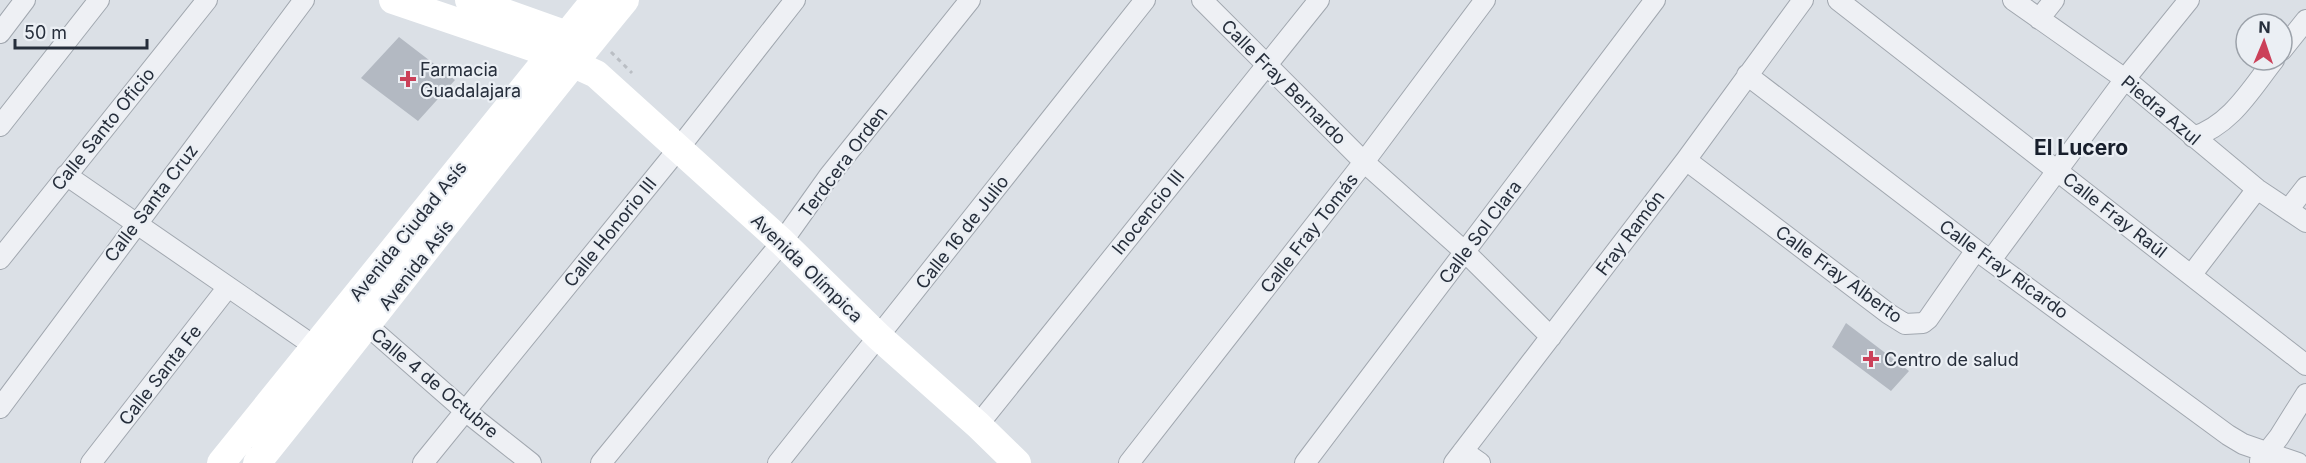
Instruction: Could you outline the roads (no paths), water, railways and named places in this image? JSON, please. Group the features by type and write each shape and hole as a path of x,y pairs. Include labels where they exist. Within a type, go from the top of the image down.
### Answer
{"street":[{"path":"0,33 25,0"},
{"path":"0,126 99,0"},
{"name":"Calle Santo Oficio","path":"0,259 207,0"},
{"name":"Calle Santa Cruz","path":"0,408 304,0"},
{"name":"Avenida Olímpica","path":"393,0 574,55"},
{"name":"Avenida Olímpica","path":"469,0 574,55 782,242 879,337 1017,463"},
{"name":"Avenida Ciudad Asís","path":"574,55 595,0"},
{"name":"Avenida Ciudad Asís","path":"221,463 314,346 625,0"},
{"name":"Calle Honorio III","path":"423,463 679,148 795,0"},
{"name":"Terdcera Orden","path":"601,463 782,242 829,176 970,0"},
{"name":"Calle 16 de Julio","path":"778,463 1145,0"},
{"name":"Calle Fray Bernardo","path":"1202,0 1364,162 1465,252 1551,337"},
{"name":"Inocencio III","path":"978,425 1319,0"},
{"name":"Calle Fray Tomás","path":"1129,463 1364,162 1485,0"},
{"name":"Calle Sol Clara","path":"1305,463 1655,0"},
{"name":"Fray Ramón","path":"1459,457 1686,160 1803,0"},
{"name":"Calle Fray Raúl","path":"1838,0 2306,365"},
{"name":"Piedra Azul","path":"2013,0 2125,79 2257,189 2306,222"},
{"path":"2039,19 2054,0"},
{"name":"Calle Fray Alberto","path":"1686,160 1889,314 1905,324 1915,325 1928,319 2058,170 2125,79 2189,0"},
{"path":"2294,35 2306,20"},
{"name":"Avenida Asís","path":"257,463 368,326 574,55"},
{"path":"2193,137 2214,128 2227,119 2264,72"},
{"name":"Calle Fray Ricardo","path":"1747,75 1984,255 2228,435 2263,458 2298,463"},
{"path":"66,175 314,346"},
{"path":"2288,210 2306,187"},
{"path":"2192,274 2257,189"},
{"name":"Calle Santa Fe","path":"91,463 228,287"},
{"name":"Calle 4 de Octubre","path":"368,326 464,410 531,463"},
{"path":"2263,458 2306,394"},
{"path":"1459,457 1480,463"}],"place":[{"name":"Farmacia Guadalajara","path":"408,79"},
{"name":"Centro de salud","path":"1871,359"}],"district":[{"name":"El Lucero","path":"2081,147"}]}
